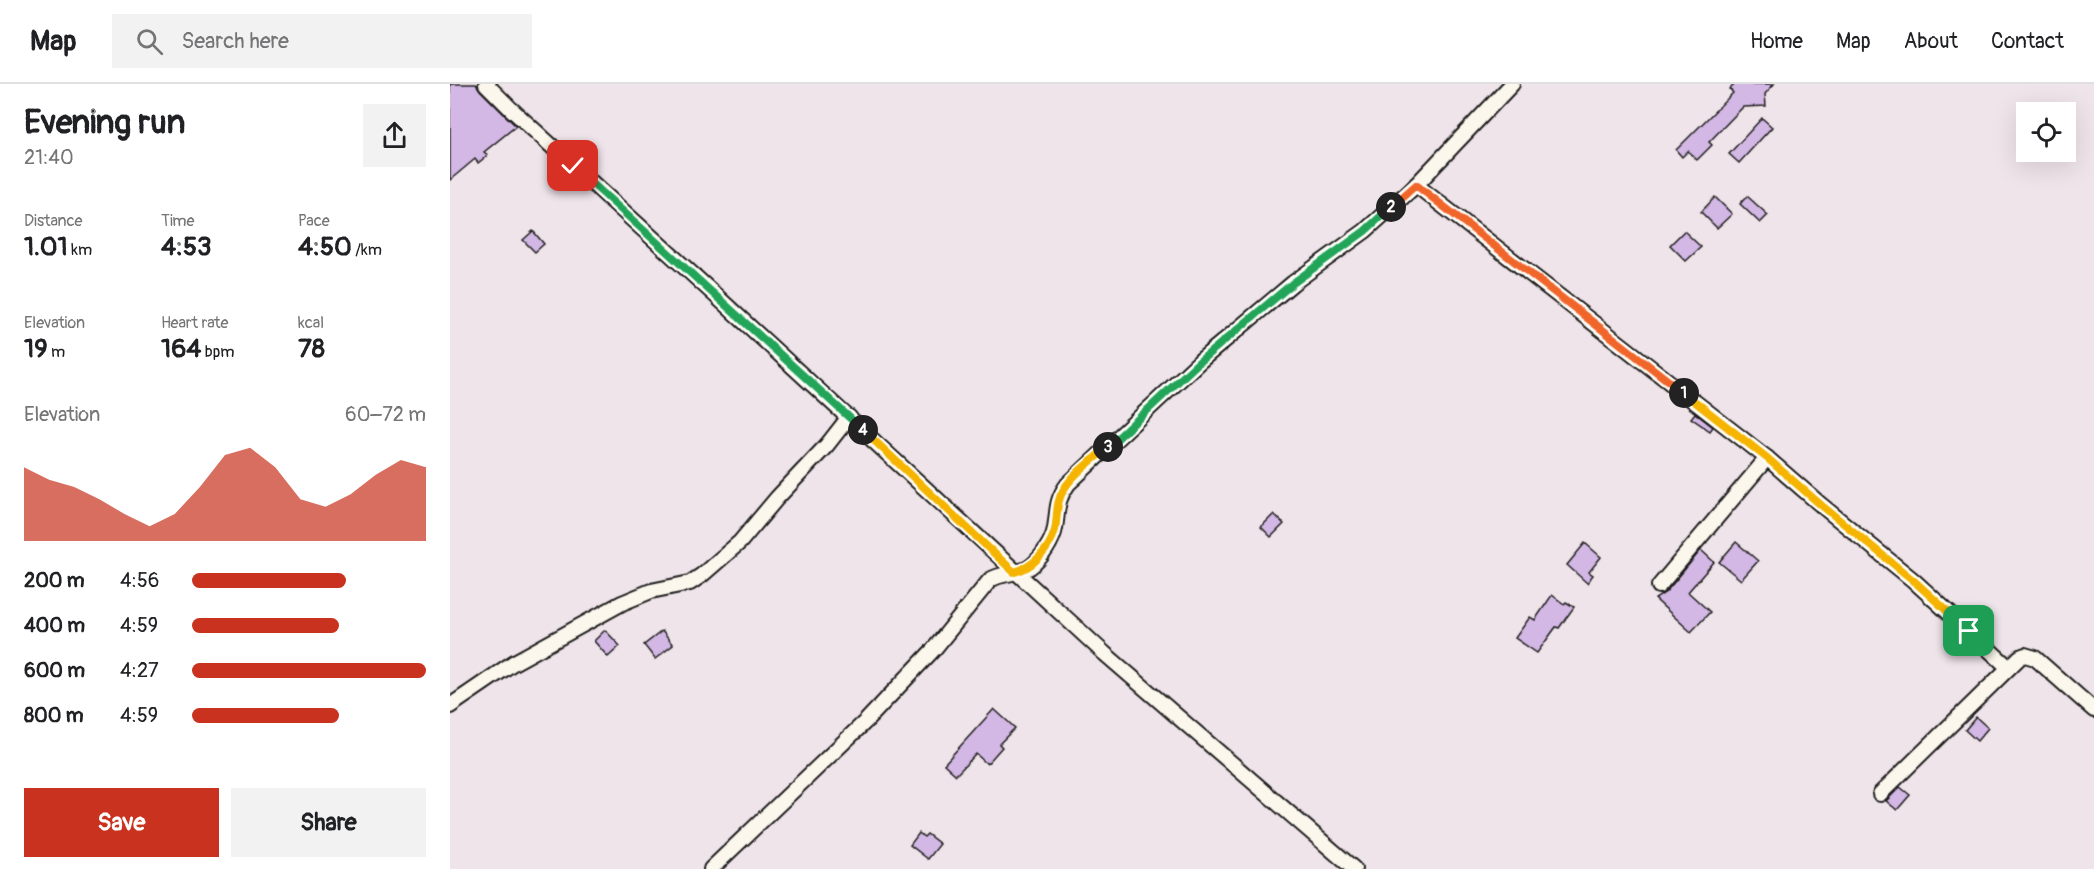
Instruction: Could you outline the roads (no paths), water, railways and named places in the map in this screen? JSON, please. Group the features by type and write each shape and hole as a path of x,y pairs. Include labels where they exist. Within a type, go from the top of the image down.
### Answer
{"street":[{"path":"486,84 849,417 1014,572 1354,869"},
{"path":"711,869 866,721 934,649 990,580 1029,567 1047,545 1054,531 1059,500 1068,484 1200,361 1293,283 1365,231 1416,185 1512,84"},
{"path":"1416,185 1767,458 1913,580 2008,667"},
{"path":"450,706 513,663 622,603 651,591 690,582 702,575 740,542 777,498 827,445 849,417"},
{"path":"1659,586 1767,458"},
{"path":"1880,794 2008,667 2025,655 2035,658 2094,710"}]}
